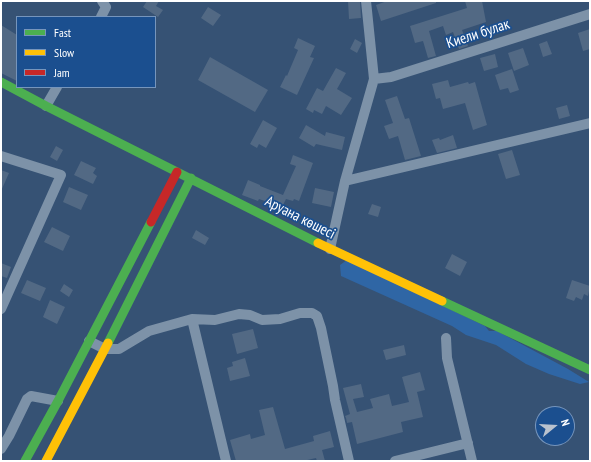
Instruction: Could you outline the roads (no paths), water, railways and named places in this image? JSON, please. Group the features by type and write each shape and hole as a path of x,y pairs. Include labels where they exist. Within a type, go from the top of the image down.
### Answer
{"street":[{"path":"102,1 106,7 102,16"},
{"path":"330,249 345,181 374,79 366,1"},
{"name":"Киели булак","path":"374,79 391,77 590,14"},
{"name":"Аруана көшесі","path":"1,82 330,249 590,370"},
{"path":"46,106 56,88"},
{"path":"345,181 590,123"},
{"path":"1,156 61,175 1,309"},
{"path":"25,461 58,401 177,172"},
{"path":"46,461 105,349 191,178"},
{"path":"89,341 105,349 119,349 149,331 192,319 215,320 239,314 250,315 262,320 280,319 300,313 312,312 317,316 322,328 335,400 349,461"},
{"path":"192,319 226,461"},
{"path":"446,338 447,358 472,461"},
{"path":"1,449 27,399 31,396 58,401"},
{"path":"394,461 468,443"}]}
